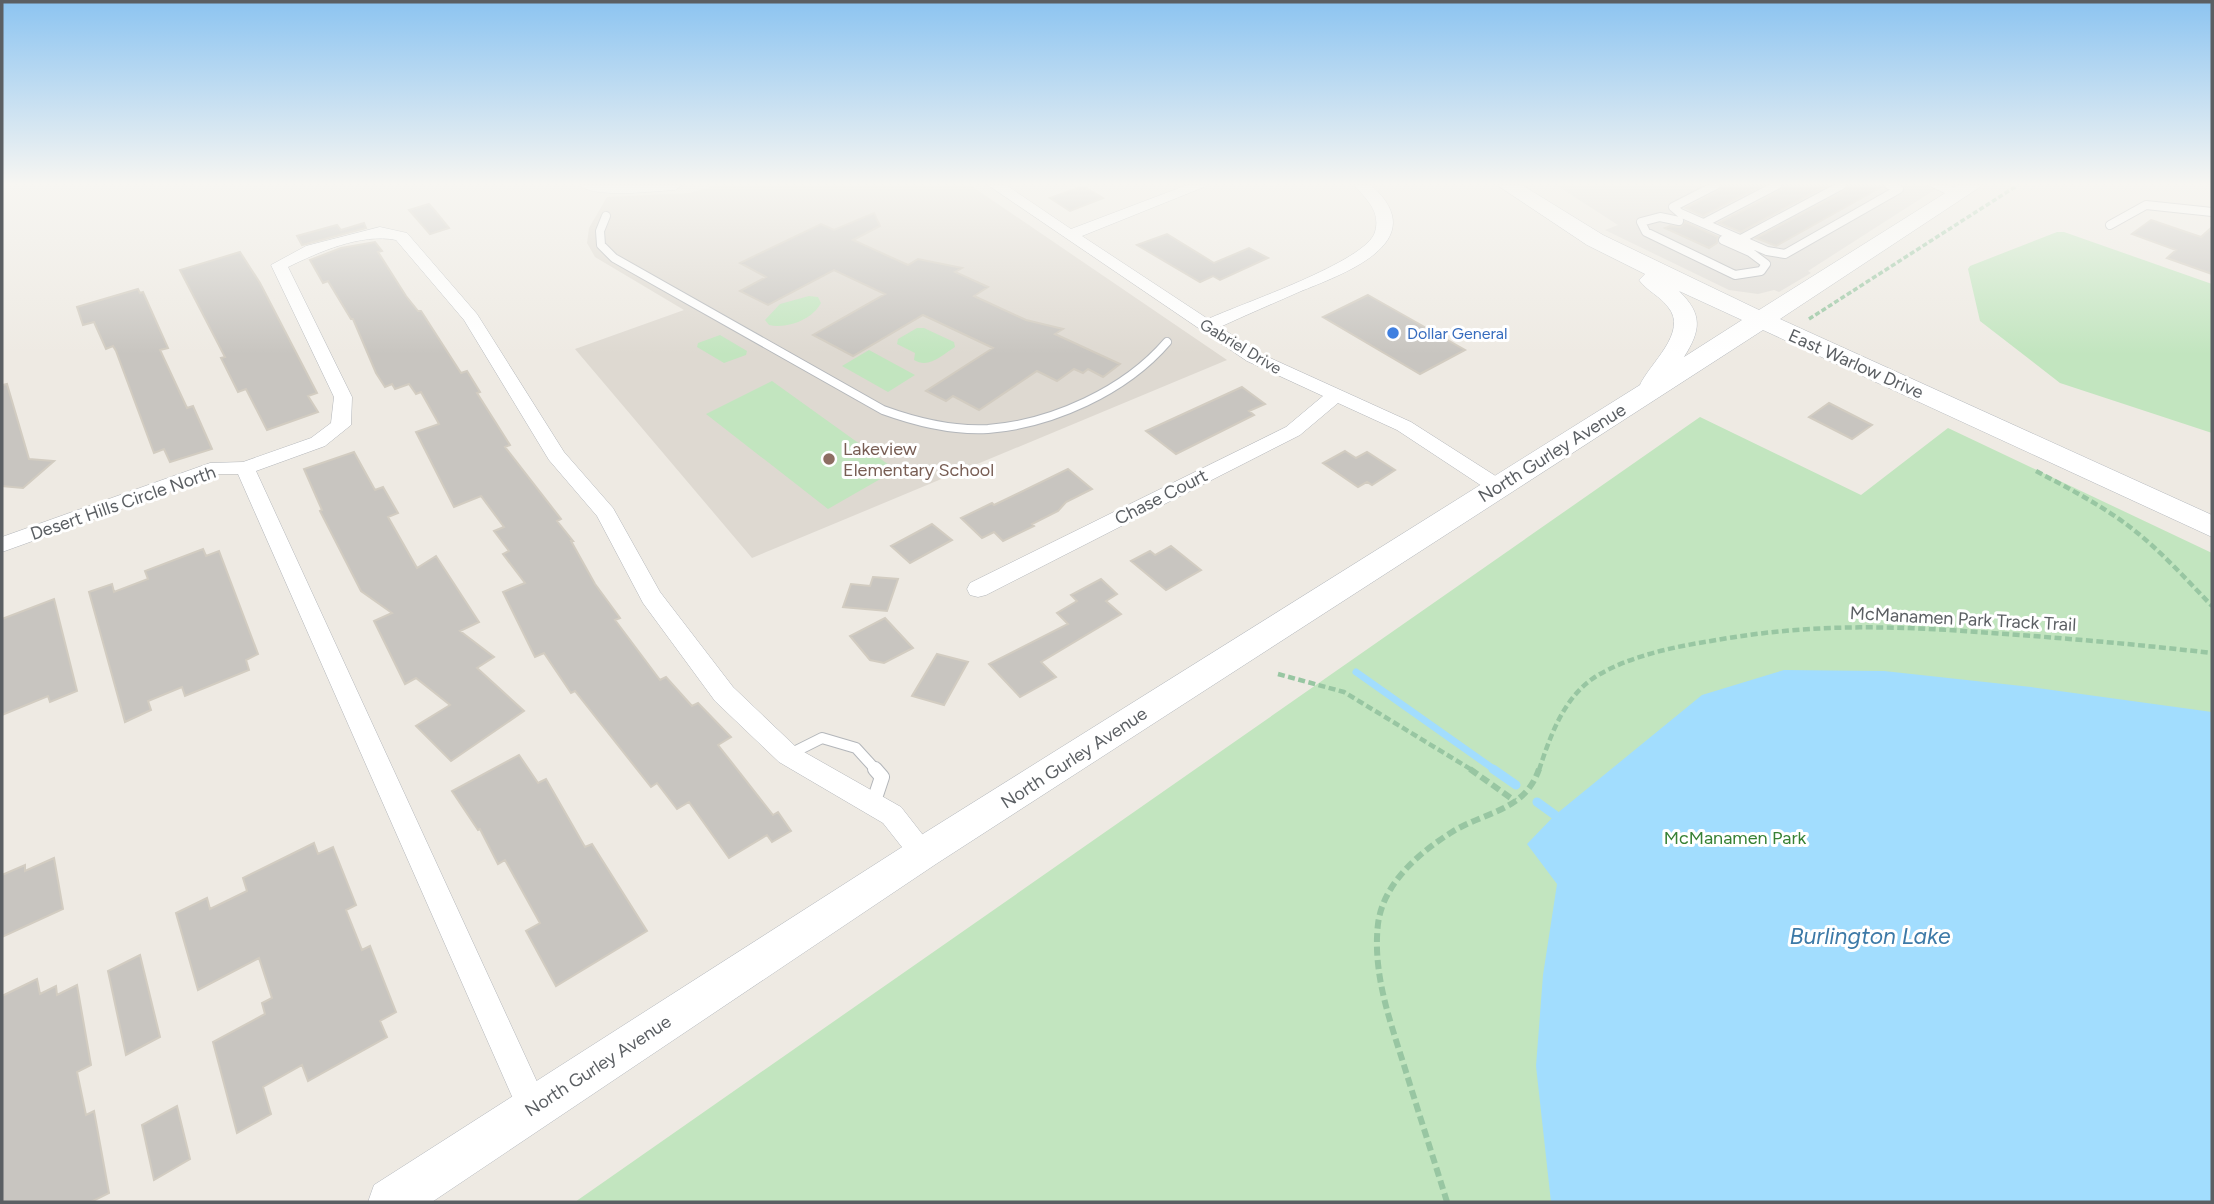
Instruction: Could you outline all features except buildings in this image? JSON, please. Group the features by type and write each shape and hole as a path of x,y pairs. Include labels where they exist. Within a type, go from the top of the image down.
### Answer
{"street":[{"name":"Desert Hills Circle North","path":"2,545 218,468 245,468 318,442 341,425 343,397 279,265 313,249 344,241"},
{"name":"Desert Hills Circle North","path":"405,241 471,318 556,456 606,513 650,597 724,694 788,755"},
{"name":"Gabriel Drive","path":"1078,241 1253,357 1404,426 1498,487"},
{"path":"1207,326 1348,265 1373,248 1378,241"},
{"path":"1597,241 1678,302 1686,314 1686,333 1645,395"},
{"name":"East Warlow Drive","path":"1597,241 1762,321 2212,527"},
{"name":"North Gurley Avenue","path":"391,1202 923,853 1886,241"},
{"name":"Chase Court","path":"978,589 1293,431 1336,395"},
{"path":"245,468 533,1108"},
{"path":"788,755 892,815 923,853"}],"lane":[{"path":"601,241 601,245 614,258 883,410 919,424 992,429 1029,421 1110,390 1145,366 1167,342"},
{"path":"1666,241 1718,269 1735,275 1761,271 1766,264 1750,252 1726,241"},
{"path":"1746,241 1785,254 1807,241"},
{"path":"788,755 822,738 856,748 882,777 873,804"}],"path":[{"path":"1809,318 1931,241"},
{"path":"2031,469 2082,496 2129,526 2160,552 2212,606"},
{"name":"McManamen Park Track Trail","path":"1447,1202 1381,992 1378,923 1392,886 1419,853 1455,830 1510,806 1534,784 1555,724 1594,678 1630,661 1686,645 1760,632 1847,626 1910,627 2113,642 2212,653"},
{"path":"1278,674 1344,692 1469,768 1516,801"}],"shaded area":[{"name":"Lakeview Elementary School","path":"1053,241 1227,360 752,558 575,349 684,310 595,257 587,243"},
{"path":"1628,241 1854,241 1808,271 1811,273 1779,292 1774,290 1758,294 1729,290"}],"green space":[{"path":"2033,241 2090,241 2212,284 2212,433 2060,383 1980,321 1968,269"},
{"path":"809,296 818,297 821,303 812,314 798,322 776,326 769,325 765,320 780,304"},
{"path":"917,328 924,328 954,342 955,347 930,362 914,360 915,353 897,344 898,339"},
{"path":"720,335 747,351 746,355 724,363 697,347 698,343"},
{"path":"869,350 915,375 888,392 842,366"},
{"path":"772,381 896,470 828,509 706,414"},
{"name":"McManamen Park","path":"1700,417 1861,495 1948,428 2212,553 2212,1202 575,1202"}],"water":[{"name":"Burlington Lake","path":"1784,670 1884,671 2031,687 2212,712 2212,1202 1551,1202 1536,1066 1543,975 1557,884 1527,844 1555,815 1702,695"}],"waterway":[{"path":"1356,672 1495,770"},
{"path":"1493,769 1516,785"},
{"path":"1537,802 1555,815"}],"place":[{"name":"Dollar General","path":"1393,333"},
{"name":"Lakeview Elementary School","path":"829,459"}]}
